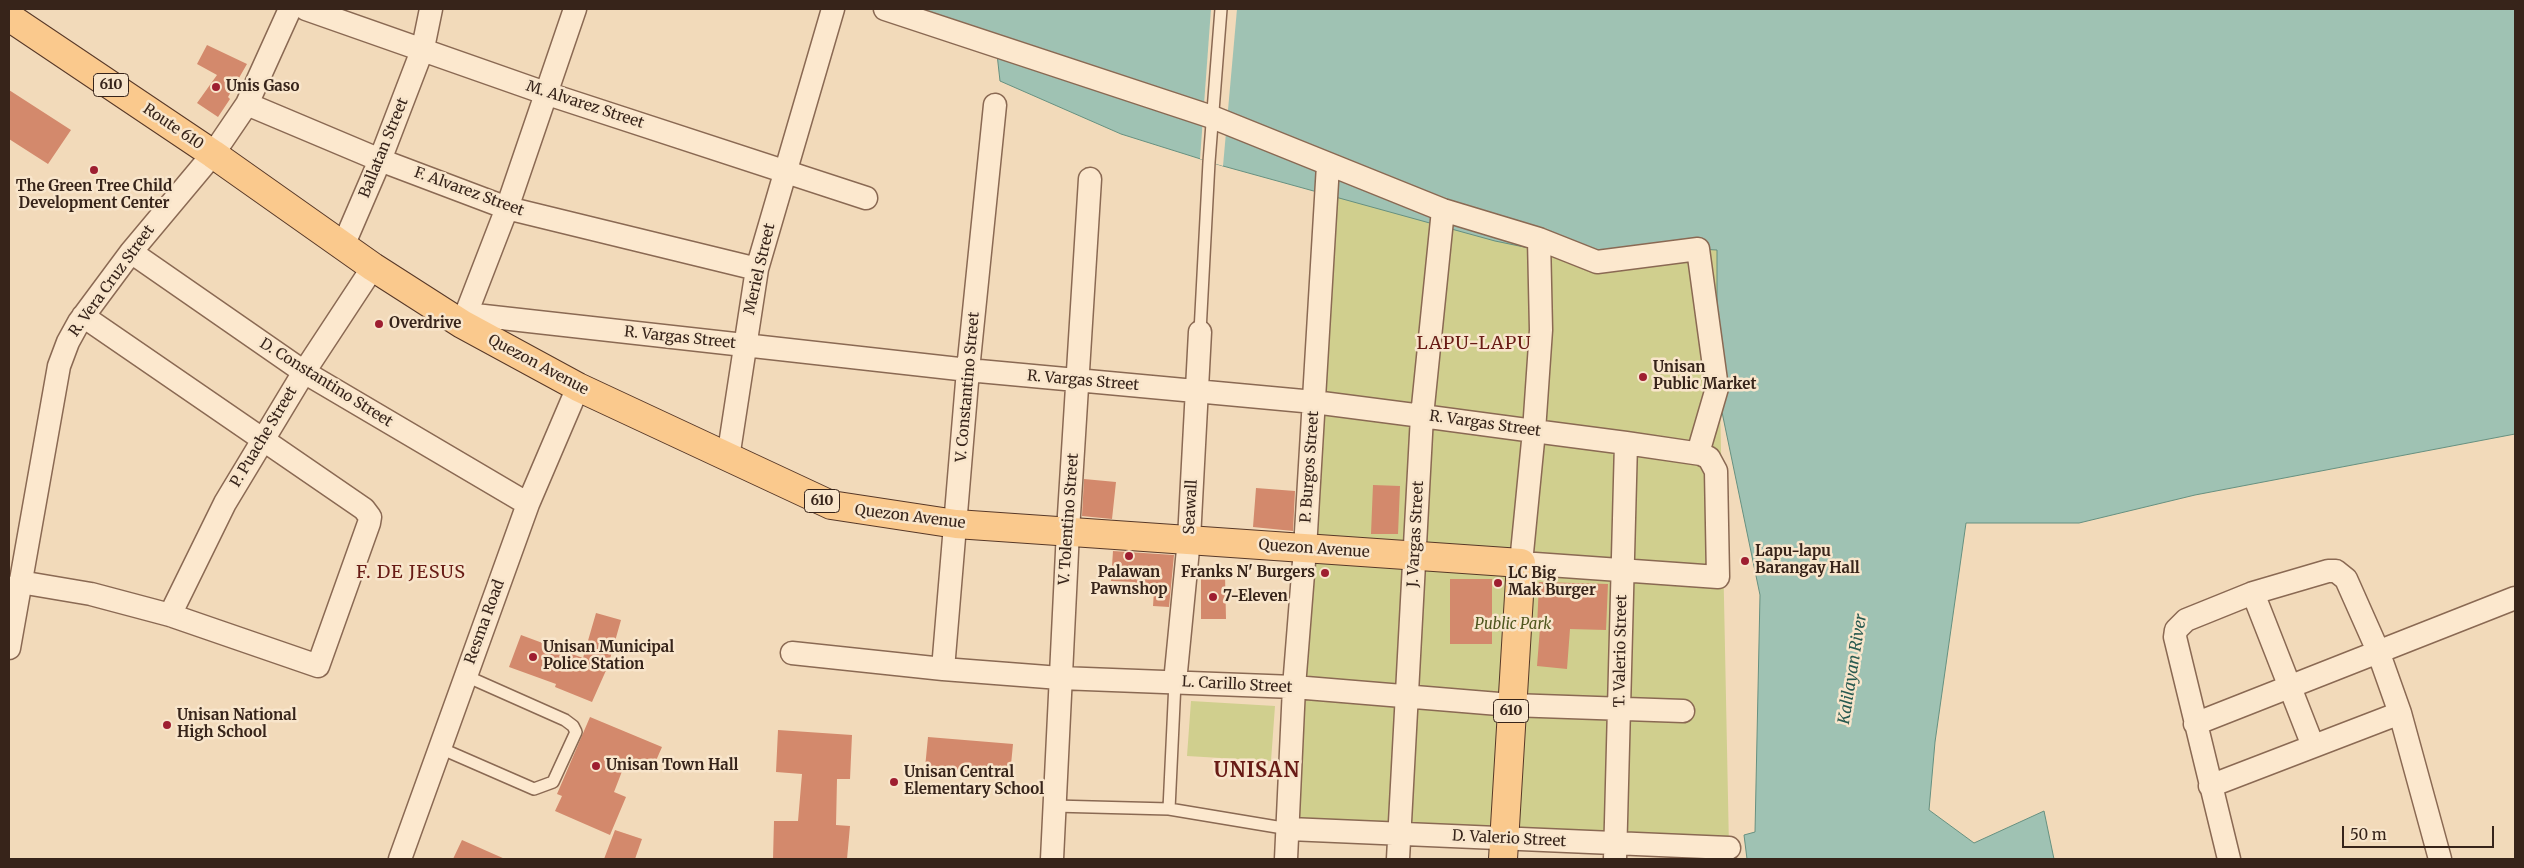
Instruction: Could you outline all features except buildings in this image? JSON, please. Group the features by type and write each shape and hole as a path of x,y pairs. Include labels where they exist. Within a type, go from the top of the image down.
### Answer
{"main road":[{"name":"Route 610","path":"9,17 213,154"},
{"name":"Quezon Avenue","path":"213,154 372,267 578,387 831,505 956,524 1521,563"},
{"name":"610","path":"1504,849 1511,705 1521,563"}],"street":[{"name":"R. Vera Cruz Street","path":"9,648 59,366 68,342 83,316 131,252 213,154 247,104 290,9"},
{"name":"M. Alvarez Street","path":"306,9 423,48 548,94 866,198"},
{"name":"Ballatan Street","path":"343,246 380,160 423,48 431,9"},
{"path":"464,319 548,94 575,9"},
{"name":"Meriel Street","path":"728,458 757,269 784,171 833,9"},
{"path":"885,9 1212,117 1443,210 1539,240 1597,262 1698,249 1716,388 1703,455 1716,471 1718,577 1521,563 1534,431 1541,330 1539,240"},
{"name":"F. Alvarez Street","path":"247,104 380,160 507,208 757,269"},
{"name":"V. Constantino Street","path":"943,669 968,370 995,105"},
{"name":"P. Burgos Street","path":"1286,859 1289,830 1294,687 1305,549 1328,165"},
{"name":"V. Tolentino Street","path":"1052,859 1068,531 1079,381 1090,179"},
{"name":"J. Vargas Street","path":"1398,859 1422,416 1443,210"},
{"name":"D. Constantino Street","path":"131,252 304,372 528,504"},
{"name":"P. Puache Street","path":"170,615 224,503 304,372 372,267"},
{"path":"20,582 91,594 170,615 318,666 370,517 364,509 83,316"},
{"name":"R. Vargas Street","path":"464,319 744,345 1079,381 1197,390 1314,402 1703,455"},
{"name":"Seawall","path":"1176,682 1190,539 1200,332"},
{"name":"Resma Road","path":"400,859 528,504 578,387"},
{"name":"T. Valerio Street","path":"1615,851 1626,443"},
{"path":"2229,859 2195,724 2175,637 2176,630 2186,620 2253,593 2316,574 2336,571 2346,580 2378,651 2400,713 2434,858"},
{"path":"2253,593 2289,689 2313,746"},
{"path":"2195,724 2289,689 2378,651 2515,598"},
{"name":"L. Carillo Street","path":"792,653 943,669 1060,678 1294,687 1511,705 1683,711"},
{"path":"2210,786 2400,713"},
{"name":"D. Valerio Street","path":"1289,830 1400,833 1504,849 1615,851 1729,848"}],"lane":[{"path":"1200,332 1212,117 1222,9"},
{"path":"440,748 534,789 553,782 576,732 573,726 565,720 466,676"},
{"path":"1169,809 1176,682"},
{"path":"1054,806 1169,809 1289,830"}],"green space":[{"name":"Public Park","path":"1328,165 1717,250 1729,848 1289,829"},
{"path":"1191,701 1275,706 1271,761 1187,756"}],"water":[{"name":"Kalilayan River","path":"887,9 2515,9 2515,434 2195,495 2079,523 1966,523 1935,742 1929,810 1974,843 2044,811 2054,859 1747,859 1744,835 1755,832 1760,595 1717,388 1717,250 1698,249 1597,262 1495,241 1223,166 1121,134 1000,81 996,45"}],"pier":[{"path":"1211,9 1237,9 1223,166 1200,159"}],"place":[{"name":"Unis Gaso","path":"216,87"},
{"name":"The Green Tree Child Development Center","path":"94,170"},
{"name":"Overdrive","path":"379,324"},
{"name":"Unisan Public Market","path":"1643,377"},
{"name":"Palawan Pawnshop","path":"1129,556"},
{"name":"Lapu-lapu Barangay Hall","path":"1745,561"},
{"name":"Franks N' Burgers","path":"1325,573"},
{"name":"LC Big Mak Burger","path":"1498,583"},
{"name":"7-Eleven","path":"1213,597"},
{"name":"Unisan Municipal Police Station","path":"533,657"},
{"name":"Unisan National High School","path":"167,725"},
{"name":"Unisan Town Hall","path":"596,766"},
{"name":"Unisan Central Elementary School","path":"894,782"}],"district":[{"name":"LAPU-LAPU","path":"1474,344"},
{"name":"F. DE JESUS","path":"411,573"},
{"name":"UNISAN","path":"1257,771"}]}
